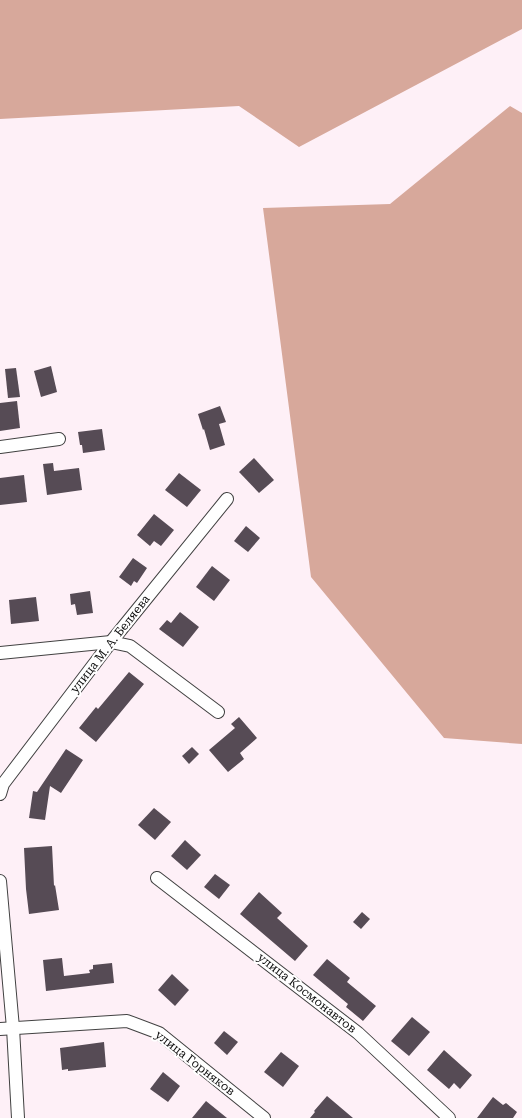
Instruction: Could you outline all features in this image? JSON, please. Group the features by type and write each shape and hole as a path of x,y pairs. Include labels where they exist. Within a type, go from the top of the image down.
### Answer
{"street":[{"path":"0,447 59,439"},
{"name":"улица М. А. Беляева","path":"0,794 3,784 110,642 227,499"},
{"path":"0,653 110,642 130,646 218,712"},
{"name":"улица Космонавтов","path":"156,878 358,1033 449,1118"},
{"path":"0,881 13,1028 18,1118"},
{"name":"улица Горняков","path":"0,1029 127,1021 159,1033 264,1118"}],"shaded area":[{"path":"0,0 522,0 522,29 299,147 239,106 0,119"},
{"path":"510,106 522,113 522,744 444,738 311,577 263,208 390,204"}],"building":[{"path":"51,366 57,392 41,397 34,371"},
{"path":"16,368 20,397 8,398 5,369"},
{"path":"17,401 20,428 0,431 0,403"},
{"path":"220,406 226,422 219,424 225,445 210,450 198,414"},
{"path":"102,429 105,450 83,453 78,432"},
{"path":"254,458 274,480 259,493 239,472"},
{"path":"53,463 54,471 79,468 82,490 47,495 43,464"},
{"path":"179,473 201,490 187,507 165,490"},
{"path":"24,475 27,502 0,505 0,478"},
{"path":"154,514 174,530 161,546 154,541 150,546 137,535"},
{"path":"246,526 260,538 248,552 234,541"},
{"path":"133,558 147,568 137,583 134,581 131,586 119,577"},
{"path":"212,566 230,580 214,601 196,587"},
{"path":"90,591 93,613 77,615 75,604 71,605 70,594"},
{"path":"36,597 39,621 11,624 9,600"},
{"path":"180,612 199,627 183,647 159,629 167,620 171,623"},
{"path":"129,672 144,684 96,742 79,728 96,707 98,709"},
{"path":"239,717 257,738 240,753 244,759 228,772 209,750 235,728 231,724"},
{"path":"192,747 199,754 189,764 182,756"},
{"path":"66,749 83,760 61,793 50,786 45,820 29,818 33,791 37,792"},
{"path":"154,808 171,822 155,840 138,825"},
{"path":"185,840 201,855 187,870 171,856"},
{"path":"52,846 54,886 55,885 59,910 29,914 24,848"},
{"path":"215,874 230,885 219,899 204,887"},
{"path":"259,892 282,913 277,918 308,946 295,961 240,914"},
{"path":"362,912 370,919 361,929 353,922"},
{"path":"62,958 64,976 90,973 89,970 93,969 93,965 112,963 114,983 46,991 43,960"},
{"path":"327,959 350,978 347,982 376,1006 363,1021 346,1007 348,1004 313,975"},
{"path":"172,974 189,990 175,1006 158,990"},
{"path":"412,1017 430,1032 409,1056 391,1041"},
{"path":"224,1031 238,1042 227,1055 214,1043"},
{"path":"104,1042 106,1067 68,1071 68,1069 62,1070 60,1048"},
{"path":"444,1050 472,1075 460,1089 454,1083 449,1089 427,1070"},
{"path":"281,1052 299,1066 283,1087 264,1072"},
{"path":"163,1072 180,1086 168,1102 150,1089"},
{"path":"327,1096 353,1118 310,1118"},
{"path":"493,1097 503,1105 506,1103 517,1112 513,1118 477,1118"},
{"path":"206,1101 227,1118 192,1118"}]}
